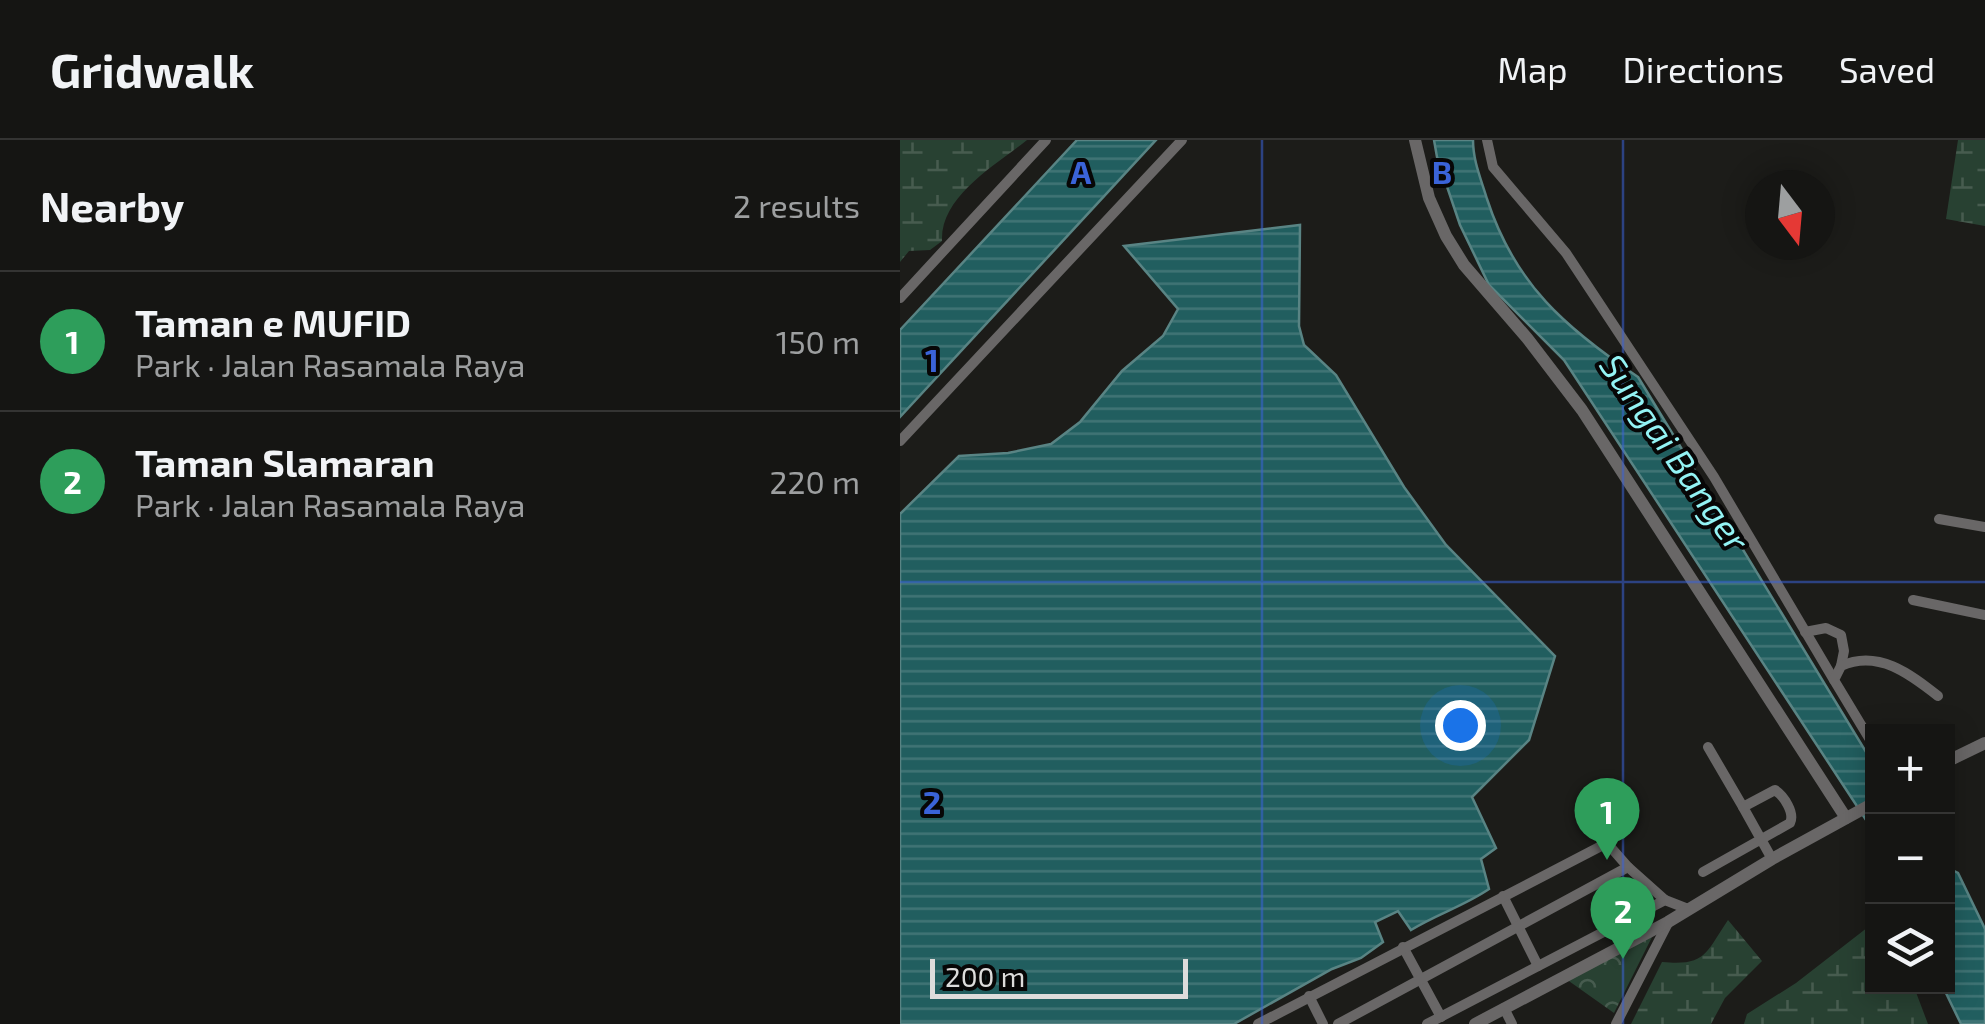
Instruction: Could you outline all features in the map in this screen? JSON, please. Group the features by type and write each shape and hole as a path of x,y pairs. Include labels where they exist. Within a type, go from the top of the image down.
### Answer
{"street":[{"path":"900,298 1046,140"},
{"path":"900,441 1182,140"},
{"path":"1415,140 1434,210 1464,265 1582,410 1852,815"},
{"path":"1487,140 1493,166 1566,253 1714,477 1865,731"},
{"path":"1939,518 1985,527"},
{"path":"1913,600 1985,615"},
{"path":"1805,632 1826,628 1841,635 1844,651 1834,680"},
{"path":"1841,666 1856,661 1900,666 1938,696"},
{"path":"1955,758 1985,743"},
{"path":"1708,747 1772,859"},
{"path":"1704,872 1793,819 1780,793 1771,791 1742,807"},
{"path":"1475,1024 1668,922 1865,808"},
{"path":"1587,816 1628,867 1665,900 1688,909"},
{"path":"1258,1024 1274,1020 1309,996 1607,843"},
{"path":"1338,1024 1628,867"},
{"path":"1503,896 1538,966"},
{"path":"1428,1024 1665,900"},
{"path":"1616,1024 1668,922"},
{"path":"1403,947 1441,1017"},
{"path":"1309,996 1323,1024"},
{"path":"1504,1008 1512,1024"}],"green space":[{"path":"900,140 1027,140 960,196 944,225 942,241 930,250 909,251 900,262"},
{"path":"1958,140 1985,140 1985,226 1946,219"},
{"path":"1728,920 1762,961 1725,998 1711,1024 1631,1024 1662,962 1688,962 1703,955"},
{"path":"1865,929 1865,994 1917,994 1928,1024 1744,1024 1747,1014 1796,983"},
{"path":"1655,931 1614,1013 1566,979"}],"water":[{"path":"1077,140 1156,140 900,417 900,330"},
{"name":"Sungai Banger","path":"1434,140 1473,140 1487,199 1512,256 1528,280 1566,322 1638,377 1865,750 1865,818 1564,360 1489,285 1460,225"},
{"path":"1300,225 1299,326 1304,345 1336,375 1404,487 1446,545 1555,656 1529,740 1472,797 1496,848 1481,859 1489,889 1411,930 1398,911 1375,922 1383,942 1361,958 1332,969 1234,1024 900,1024 900,514 959,456 1008,453 1051,444 1080,422 1122,371 1163,336 1178,309 1124,246"},
{"path":"1955,872 1985,929 1985,1024 1961,1024 1946,994 1955,994"}],"place":[{"name":"Taman e MUFID","path":"1607,860"},
{"name":"Taman Slamaran","path":"1623,959"}]}
